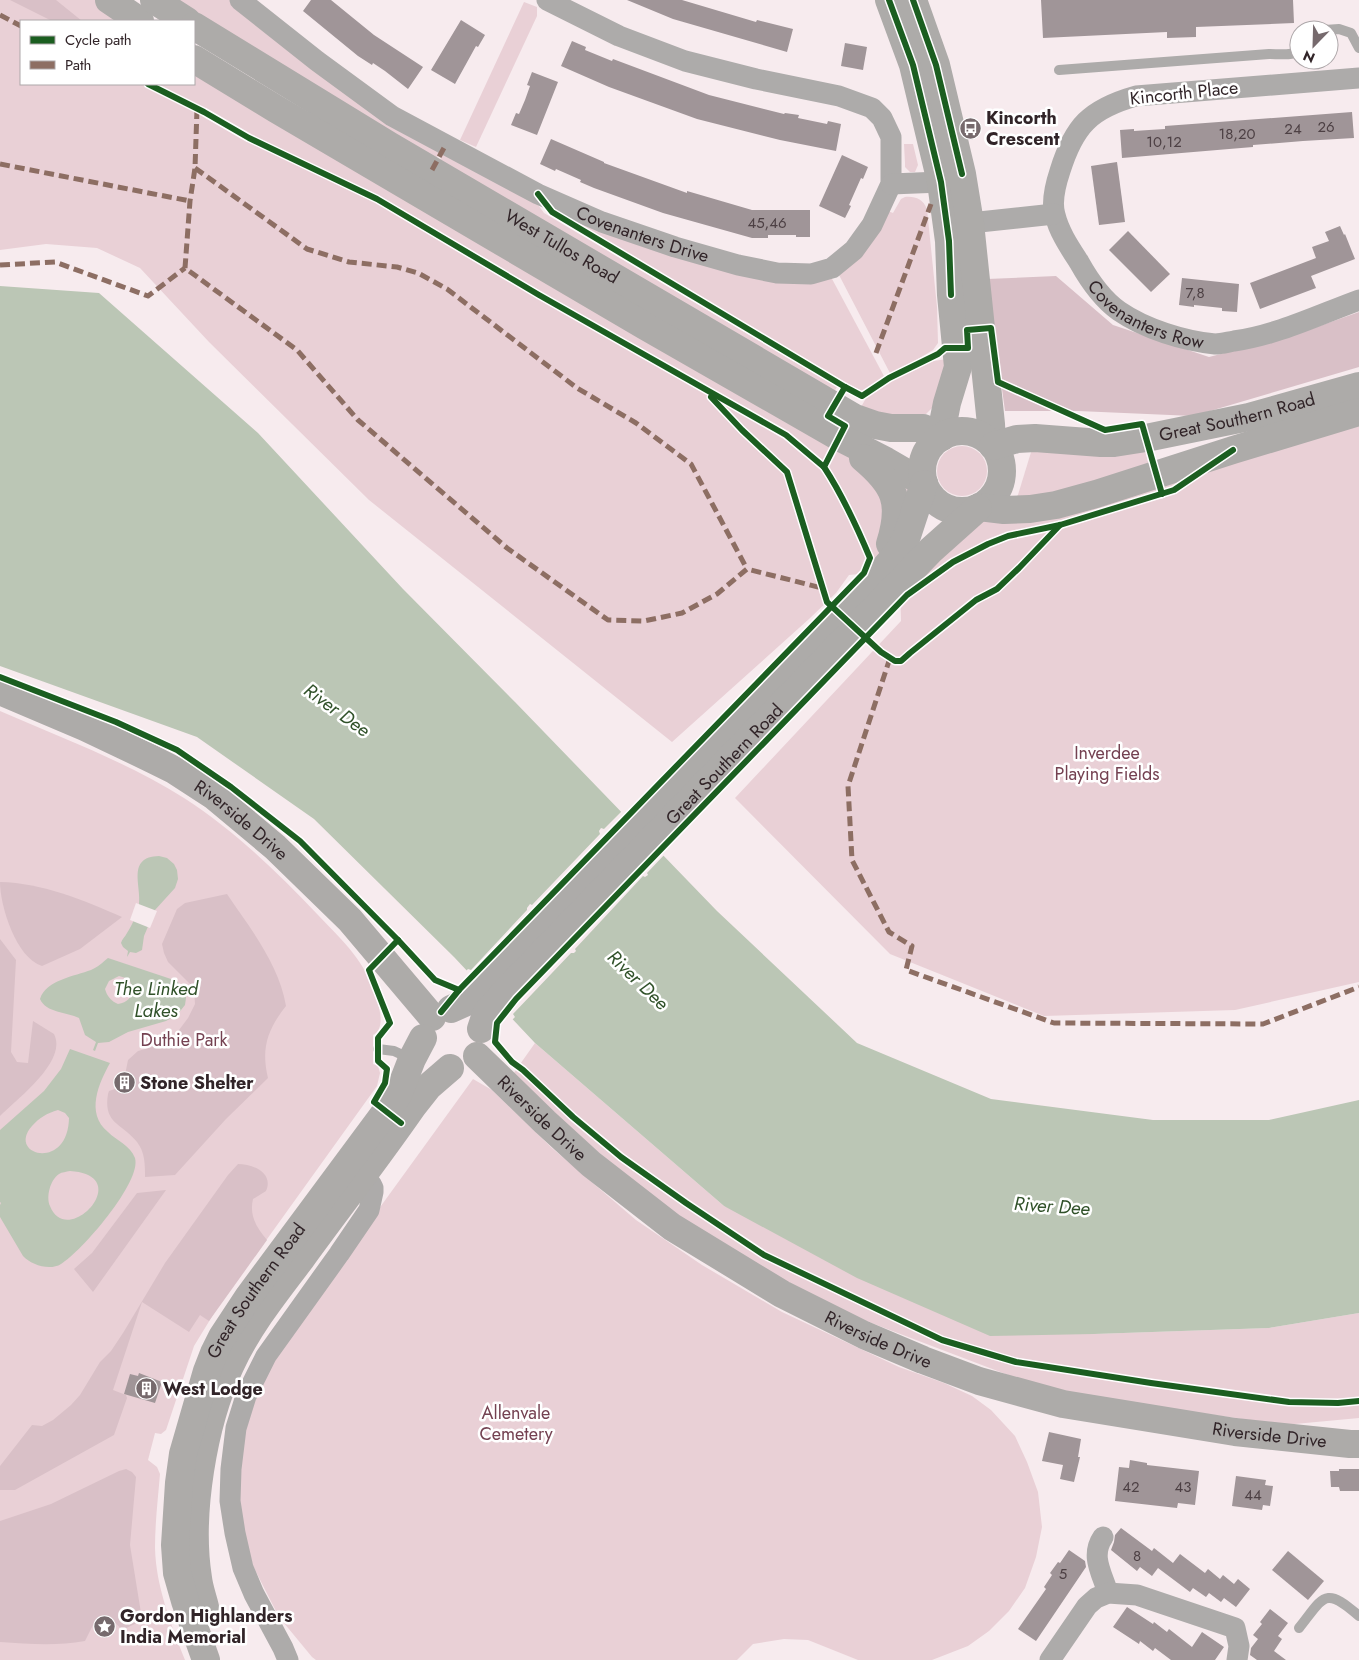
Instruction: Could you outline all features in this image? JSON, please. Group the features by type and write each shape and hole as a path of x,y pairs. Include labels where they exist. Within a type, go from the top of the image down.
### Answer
{"main road":[{"path":"109,0 139,20"},
{"path":"154,0 185,20"},
{"path":"890,0 912,65 941,182 949,241 951,295 958,367 944,418 942,437"},
{"path":"913,0 936,65 962,174 970,223 992,445"},
{"name":"West Tullos Road","path":"195,27 390,146 848,414 875,425 891,428 923,428 942,437"},
{"name":"West Tullos Road","path":"195,60 372,166 839,437 924,483"},
{"name":"Great Southern Road","path":"992,445 1017,439 1107,444 1146,438 1249,417 1359,386"},
{"name":"Great Southern Road","path":"881,583 931,550 978,507 1004,510 1030,509 1064,503 1359,412"},
{"path":"955,432 969,432 981,436 992,445 1001,461 1001,480 993,496 978,507 956,510 937,502 929,494 924,483 922,470 925,457 932,445 942,437 955,432"},
{"path":"839,437 880,472 892,491 897,510 896,527 881,583"},
{"name":"Great Southern Road","path":"206,1660 185,1601 178,1573 175,1545 179,1483 183,1454 207,1371 214,1353 238,1311 451,1024 506,991 881,583 906,539 924,483"},
{"name":"Riverside Drive","path":"0,691 85,727 152,759 174,770 214,796 275,846 451,1024"},
{"path":"451,1024 482,1043 477,1056 460,1068 441,1066 434,1062 424,1047 451,1024"},
{"name":"Riverside Drive","path":"477,1056 591,1164 672,1227 782,1294 864,1335 922,1360 979,1381 1063,1404 1235,1432 1359,1444"},
{"name":"Great Southern Road","path":"224,1660 206,1612 198,1578 194,1518 197,1488 210,1425 229,1367 269,1301 428,1087 450,1068"}],"street":[{"name":"Covenanters Drive","path":"240,0 316,61 392,116 460,153 538,194 602,222 676,247 738,265 777,273 811,274 832,268 854,250 872,225 891,184"},
{"path":"547,0 580,8 619,36 685,61 756,79 840,96 872,108 882,118 891,137 891,184 941,182 970,223 1054,214"},
{"name":"Kincorth Place","path":"1054,214 1055,184 1067,148 1084,123 1096,112 1116,102 1136,96 1155,94 1359,78"},
{"name":"Covenanters Row","path":"1054,214 1065,240 1088,278 1103,296 1119,311 1168,335 1216,344 1247,340 1359,300"},
{"path":"288,1660 254,1594 243,1568 235,1534 230,1501 230,1468 236,1428 246,1396 266,1356 369,1210 374,1192 372,1184 362,1176"},
{"path":"1103,1537 1099,1543 1096,1556 1108,1593"},
{"path":"1050,1660 1087,1606 1096,1598 1108,1593 1136,1595 1235,1628 1239,1646 1237,1660"}],"lane":[{"path":"1339,29 1351,34 1359,48"},
{"path":"1059,70 1289,53"},
{"path":"378,1049 394,1051 451,1024"},
{"path":"1299,1628 1320,1601 1326,1598 1334,1597 1343,1601 1359,1616"}],"green space":[{"path":"0,0 109,0 139,20 20,20 20,85 195,85 195,60 924,484 881,572 849,575 836,593 809,619 672,742 369,500 209,342 140,268 97,248 46,244 0,250"},
{"path":"10,0 56,0 81,20 50,20"},
{"path":"171,0 231,0 441,151 436,159"},
{"path":"524,2 537,7 537,16 476,147 460,140"},
{"path":"904,144 913,144 918,165 915,172 910,172 905,167"},
{"path":"444,152 534,199 544,213 837,387 834,392 439,162"},
{"path":"905,197 918,199 927,209 937,307 938,343 933,350 891,375 839,275 888,211 893,213 901,199"},
{"path":"555,212 831,277 885,378 862,392"},
{"path":"1056,276 1113,325 1209,357 1294,335 1359,312 1359,367 1193,416 1078,411 1005,411 987,279"},
{"path":"947,359 935,405 926,414 915,419 860,409 866,398 894,380 927,362"},
{"name":"Inverdee Playing Fields","path":"1359,412 1359,982 1235,1010 1044,1016 890,954 735,798 901,621 900,583 978,508 1030,509"},
{"path":"962,446 972,448 980,453 985,461 987,471 985,481 980,489 972,494 962,496 952,494 944,489 939,481 937,471 939,461 944,453 952,448"},
{"path":"1145,448 1149,467 1052,496 1017,498 1032,449"},
{"name":"Duthie Park","path":"0,711 140,773 184,798 238,838 303,899 354,954 373,987 381,1019 377,1032 373,1035 373,1064 378,1066 380,1073 377,1086 216,1310 194,1346 166,1430 161,1434 155,1433 148,1460 157,1467 160,1474 155,1548 156,1563 165,1605 185,1660 0,1660"},
{"path":"0,882 47,889 122,917 80,949 42,966 24,953 11,930 3,904"},
{"path":"227,894 254,933 270,961 277,976 286,1006 274,1023 267,1040 265,1058 268,1078 226,1119 175,1175 145,1177 145,1163 142,1150 137,1142 111,1117 107,1104 108,1094 109,1091 115,1089 125,1093 132,1078 125,1075 128,1060 138,1051 170,1042 188,1018 195,1004 194,988 168,962 162,944 177,909 185,903"},
{"path":"0,939 16,960 11,1052 17,1062 28,1063 33,1021 54,1034 56,1045 54,1056 39,1079 0,1116"},
{"path":"535,1043 724,1206 1094,1334 1269,1328 1359,1313 1359,1418 1284,1425 1053,1392 832,1308 668,1212 511,1077"},
{"name":"Allenvale Cemetery","path":"473,1079 492,1090 552,1148 636,1220 702,1265 782,1312 899,1367 944,1383 972,1396 991,1410 1015,1436 1027,1462 1038,1492 1042,1527 1036,1557 1025,1588 1009,1611 989,1631 968,1646 932,1660 858,1660 808,1640 784,1639 753,1644 737,1660 316,1660 312,1657 279,1617 253,1566 244,1534 240,1503 239,1471 244,1431 270,1359"},
{"path":"238,1164 256,1168 267,1179 266,1191 253,1199 252,1211 260,1231 267,1240 209,1321 200,1315 189,1332 142,1302 113,1390 126,1395 127,1398 114,1435 15,1490 0,1490 0,1466 32,1425 42,1426 53,1420 80,1395 100,1362 111,1351 123,1333 165,1263 228,1175"},
{"path":"166,1190 93,1292 74,1269 92,1253 137,1193"},
{"path":"126,1469 136,1477 130,1545 141,1613 137,1623 122,1630 112,1621 100,1619 93,1625 85,1641 74,1643 0,1642 0,1521 51,1504"}],"water":[{"name":"River Dee","path":"0,286 99,293 258,433 403,589 717,911 857,1043 991,1099 1153,1120 1269,1120 1359,1100 1359,1313 1269,1328 990,1336 857,1278 724,1206 535,1043 454,957 314,819 197,737 0,666"},
{"name":"The Linked Lakes","path":"159,856 167,858 174,864 178,879 175,888 155,910 144,936 142,950 136,953 130,952 127,957 128,951 121,943 136,916 139,905 139,867 142,861"},
{"name":"The Linked Lakes","path":"108,958 177,981 185,991 186,998 185,1005 177,1015 166,1021 128,1032 109,1042 98,1043 95,1051 93,1050 96,1042 85,1035 79,1018 52,1010 43,1004 40,999 48,987 69,977 91,970","holes":["119,976 129,979 132,988 131,995 126,1001 118,1004 110,998 105,989 109,981"]},
{"name":"The Linked Lakes","path":"70,1049 110,1063 98,1089 96,1098 97,1116 108,1132 127,1146 133,1154 135,1169 120,1199 95,1232 61,1264 46,1267 36,1264 23,1256 0,1217 0,1130 44,1091 61,1069","holes":["58,1110 65,1113 69,1118 66,1135 59,1146 50,1152 40,1153 32,1150 27,1145 26,1136 32,1126 44,1116","70,1171 89,1175 98,1184 98,1195 91,1206 81,1215 70,1220 58,1217 50,1206 48,1198 53,1180 59,1174"]}],"pier":[{"path":"623,810 665,854 647,873 648,875 643,876 575,949 576,951 571,953 513,1014 515,1017 511,1021 465,972 468,969 471,970 527,910 530,904 532,905 600,834 601,828 604,829"},
{"path":"136,903 157,911 150,928 130,920"}],"building":[{"path":"311,0 331,0 374,35 423,67 408,89 373,63 372,65 358,56 303,11"},
{"path":"627,0 682,0 756,22 757,20 793,29 787,52 673,19"},
{"path":"1041,0 1293,0 1294,20 1289,20 1289,23 1196,27 1196,37 1167,38 1167,32 1043,38"},
{"path":"461,20 485,35 478,47 476,46 455,84 431,70"},
{"path":"572,41 586,47 585,50 612,61 613,59 709,95 784,114 799,115 798,118 827,124 828,121 841,124 836,151 780,140 697,119 609,87 561,66"},
{"path":"845,43 867,47 863,70 841,66"},
{"path":"532,72 558,82 537,135 511,125 516,113 519,114 525,100 530,86 527,85"},
{"path":"1352,112 1354,138 1253,145 1253,147 1122,158 1120,130 1165,129 1165,126"},
{"path":"551,139 604,163 687,193 687,191 752,210 810,210 810,237 768,235 768,238 752,238 663,213 594,188 580,182 581,180 540,164"},
{"path":"842,155 868,167 863,179 861,178 845,218 819,206"},
{"path":"1117,162 1125,222 1099,225 1091,166"},
{"path":"1340,226 1355,259 1311,276 1316,288 1260,309 1250,283 1316,258 1312,247 1329,241 1325,232"},
{"path":"1128,231 1170,274 1151,292 1109,250"},
{"path":"1182,278 1239,284 1237,312 1222,311 1222,308 1179,305"},
{"name":"West Lodge","path":"139,1373 162,1382 155,1403 124,1394 130,1374 138,1376"},
{"path":"1049,1432 1081,1439 1078,1457 1080,1457 1074,1482 1060,1479 1063,1465 1042,1461"},
{"path":"1130,1460 1147,1463 1147,1465 1199,1471 1195,1505 1178,1503 1177,1508 1115,1501 1119,1467 1129,1468"},
{"path":"1339,1469 1359,1469 1359,1491 1340,1491 1339,1487 1331,1487 1330,1471 1339,1471"},
{"path":"1236,1476 1266,1480 1265,1485 1273,1486 1270,1506 1263,1505 1262,1510 1232,1506"},
{"path":"1121,1528 1152,1551 1154,1548 1173,1563 1180,1554 1205,1573 1208,1569 1220,1579 1223,1575 1234,1584 1238,1579 1250,1589 1236,1607 1224,1598 1221,1602 1209,1593 1206,1597 1193,1588 1190,1592 1158,1568 1152,1576 1140,1567 1137,1571 1111,1550 1115,1535"},
{"path":"1069,1550 1085,1561 1086,1567 1036,1641 1018,1629 1046,1589 1044,1587 1052,1575 1050,1573"},
{"path":"1288,1551 1324,1581 1308,1600 1272,1570"},
{"path":"1127,1607 1153,1624 1154,1622 1167,1632 1169,1629 1192,1647 1202,1632 1224,1647 1215,1660 1171,1660 1155,1648 1153,1651 1140,1641 1139,1644 1113,1627"},
{"path":"1270,1609 1288,1623 1278,1636 1282,1639 1274,1651 1286,1660 1257,1660 1250,1655 1251,1648 1258,1639 1253,1635 1262,1624 1260,1622"}],"marked path":[{"path":"0,15 20,25"},
{"path":"197,109 195,168 190,201 185,268 297,350 358,420 507,548 608,620 644,621 682,613 717,594 747,569 822,588"},
{"path":"432,170 445,146"},
{"path":"0,164 190,201"},
{"path":"195,168 307,249 349,262 397,267 418,273 447,289 577,388 636,423 691,464 747,569"},
{"path":"876,353 931,204"},
{"path":"0,265 55,262 148,296 185,268"},
{"path":"890,658 848,786 852,860 889,932 912,946 906,970 1054,1023 1263,1024 1359,987"}],"cycle path":[{"path":"889,0 913,65 941,182 949,241 951,295"},
{"path":"913,0 936,65 962,174"},
{"path":"150,85 204,112 249,138 377,199 539,295 786,435 824,467"},
{"path":"538,194 552,212 845,387"},
{"path":"441,1012 459,990 864,573 870,558 849,512 824,467 845,426 828,416 845,387 862,396 889,378 938,354 945,348 968,348 967,330 991,328 998,382 1105,430 1142,424 1162,494"},
{"path":"711,397 742,430 787,472 827,602 881,652 895,661 901,661 976,600 997,589 1060,525"},
{"path":"1233,450 1174,490 1060,525 1008,536 988,544 953,562 907,595 516,999 497,1023 495,1042 512,1062 573,1117 621,1157 686,1203 764,1255 942,1340 1016,1362 1151,1383 1289,1402 1338,1403 1359,1401"},
{"path":"0,677 116,722 177,750 231,787 300,841 435,980 459,990"},
{"path":"398,940 369,970 390,1023 378,1038 378,1061 387,1069 385,1083 374,1102 401,1123"}],"place":[{"name":"Kincorth Crescent","path":"970,128"},
{"name":"Stone Shelter","path":"124,1083"},
{"name":"West Lodge","path":"147,1389"},
{"name":"Gordon Highlanders India Memorial","path":"104,1626"}]}
